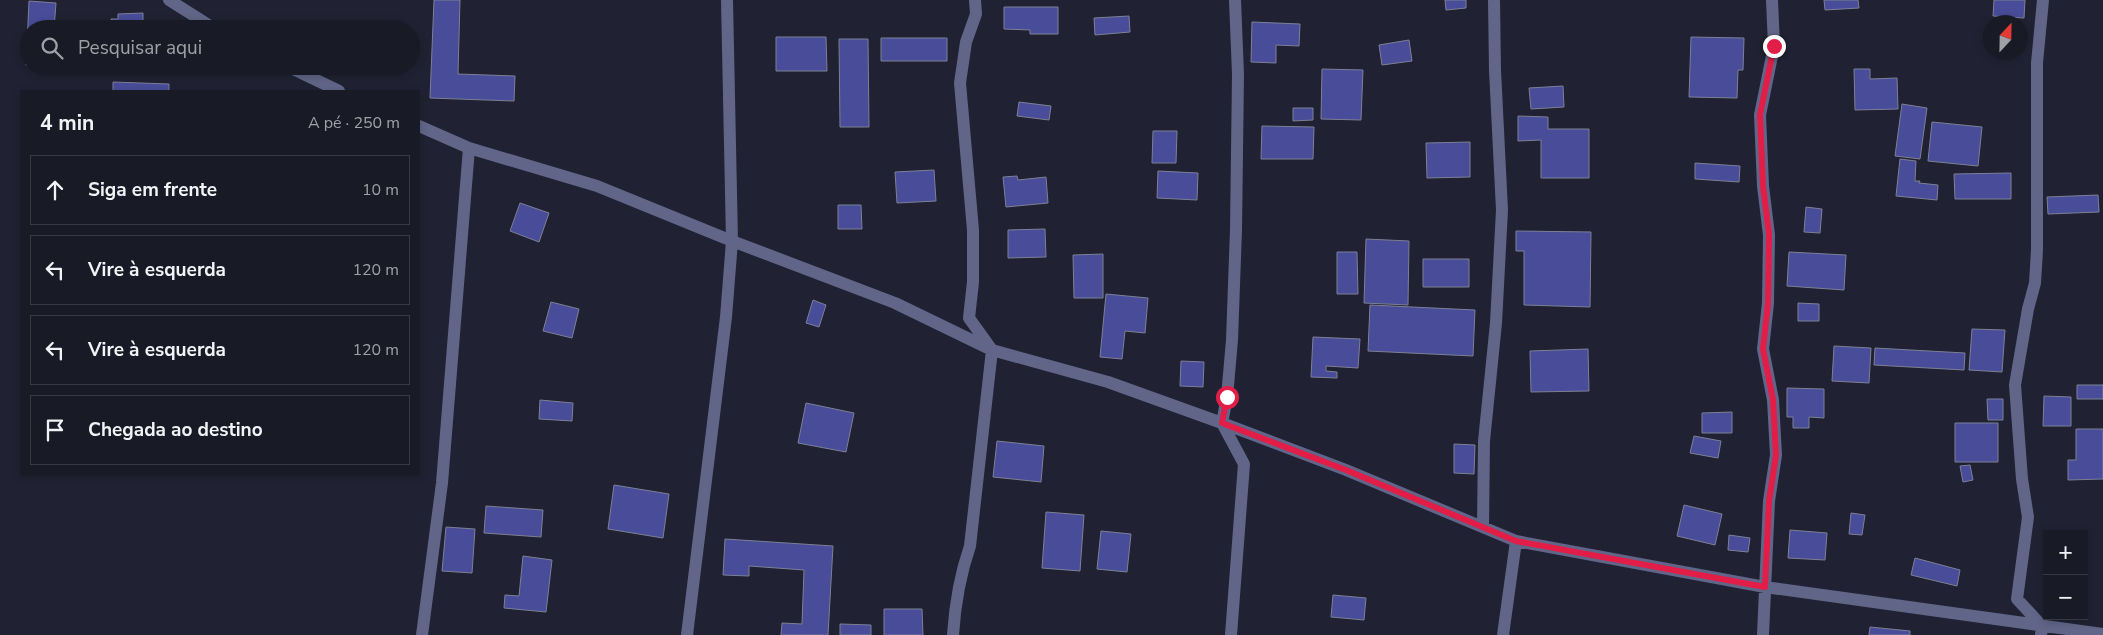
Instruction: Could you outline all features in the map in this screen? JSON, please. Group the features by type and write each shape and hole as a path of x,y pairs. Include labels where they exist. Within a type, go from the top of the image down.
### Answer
{"street":[{"path":"169,0 201,20"},
{"path":"687,635 726,317 732,241 727,0"},
{"path":"953,635 959,586 970,546 992,350 970,318 973,282 973,230 960,83 966,42 976,14 975,0"},
{"path":"1231,635 1244,464 1222,423 1227,397 1232,340 1236,230 1238,74 1235,0"},
{"path":"1483,527 1484,441 1496,323 1502,210 1495,70 1494,0"},
{"path":"1764,635 1769,501 1776,455 1773,400 1763,349 1768,303 1769,234 1763,186 1760,115 1774,46 1772,0"},
{"path":"2041,630 2017,599 2028,517 2022,479 2015,385 2028,309 2035,283 2037,258 2037,63 2043,0"},
{"path":"306,75 337,90"},
{"path":"420,126 469,148 597,186 732,241 895,303 992,350 1108,382 1222,423 1346,470 1516,541 1765,587 2041,630 2103,634"},
{"path":"422,635 442,483 469,148"},
{"path":"1503,635 1516,541"}],"building":[{"path":"434,0 460,0 458,74 515,76 514,101 430,98"},
{"path":"1445,0 1466,0 1466,8 1446,10"},
{"path":"1824,0 1858,0 1859,8 1825,10"},
{"path":"1994,0 2025,0 2024,15 1993,15"},
{"path":"29,1 56,3 55,20 28,20"},
{"path":"1004,7 1058,7 1058,34 1030,34 1030,30 1004,29"},
{"path":"143,13 143,20 111,20 118,19 118,14"},
{"path":"1129,16 1130,32 1095,35 1094,18"},
{"path":"1252,22 1300,24 1299,46 1276,45 1276,63 1251,62"},
{"path":"776,37 826,37 827,71 776,71"},
{"path":"1691,37 1744,38 1743,70 1738,70 1737,98 1689,97"},
{"path":"881,38 947,38 947,61 881,61"},
{"path":"839,39 868,39 869,127 840,127"},
{"path":"1409,40 1412,61 1382,65 1379,45"},
{"path":"1322,69 1363,70 1361,120 1321,119"},
{"path":"1854,69 1870,69 1870,79 1897,78 1898,109 1855,110"},
{"path":"113,82 169,84 169,90 113,90"},
{"path":"1563,86 1564,107 1531,109 1529,88"},
{"path":"1019,102 1051,106 1049,120 1017,116"},
{"path":"1902,104 1927,108 1920,159 1895,156"},
{"path":"1293,108 1313,108 1313,120 1293,121"},
{"path":"1518,116 1548,117 1548,129 1589,129 1589,178 1541,178 1541,140 1518,141"},
{"path":"1932,122 1982,127 1978,166 1928,161"},
{"path":"1262,126 1314,127 1313,159 1261,159"},
{"path":"1153,131 1177,131 1176,163 1152,163"},
{"path":"1470,142 1470,177 1427,178 1426,143"},
{"path":"1900,159 1916,161 1915,181 1938,185 1937,200 1896,196"},
{"path":"1695,163 1740,166 1739,182 1695,179"},
{"path":"934,170 936,201 897,203 895,172"},
{"path":"1158,171 1198,173 1197,200 1157,198"},
{"path":"2011,173 2011,199 1955,199 1954,174"},
{"path":"1017,176 1018,180 1046,177 1048,203 1006,207 1003,177"},
{"path":"2098,195 2099,212 2048,214 2047,197"},
{"path":"520,203 549,213 539,242 510,231"},
{"path":"838,205 861,205 862,229 838,229"},
{"path":"1806,207 1822,209 1820,233 1804,232"},
{"path":"1045,229 1046,257 1008,258 1008,230"},
{"path":"1516,231 1591,232 1590,307 1524,305 1524,251 1516,251"},
{"path":"1366,239 1409,241 1408,305 1364,303"},
{"path":"1337,252 1357,252 1358,294 1337,294"},
{"path":"1789,252 1846,255 1844,290 1787,286"},
{"path":"1103,254 1103,298 1074,298 1073,255"},
{"path":"1423,259 1469,259 1469,287 1423,287"},
{"path":"1106,294 1148,298 1145,333 1125,331 1122,359 1100,357"},
{"path":"813,300 826,305 819,327 806,323"},
{"path":"551,302 579,309 572,338 543,331"},
{"path":"1798,303 1819,304 1819,321 1798,321"},
{"path":"1370,305 1475,310 1473,356 1368,351"},
{"path":"1972,329 2005,330 2002,372 1969,370"},
{"path":"1313,337 1360,339 1358,368 1326,366 1326,371 1337,372 1337,378 1311,377"},
{"path":"1834,346 1871,348 1869,383 1832,381"},
{"path":"1875,348 1965,353 1964,370 1874,365"},
{"path":"1588,349 1589,391 1531,392 1530,351"},
{"path":"1181,361 1204,362 1203,387 1180,386"},
{"path":"2077,385 2103,385 2103,399 2077,399"},
{"path":"1787,388 1824,389 1824,418 1809,417 1809,428 1793,428 1793,417 1787,417"},
{"path":"2044,396 2071,397 2071,426 2043,426"},
{"path":"1987,399 2003,399 2003,420 1988,420"},
{"path":"540,400 573,403 572,421 539,419"},
{"path":"806,403 854,413 846,452 798,443"},
{"path":"1732,412 1732,433 1702,433 1702,413"},
{"path":"1955,423 1998,423 1998,462 1955,462"},
{"path":"2076,429 2103,429 2103,479 2068,480 2068,460 2076,460"},
{"path":"1694,436 1721,441 1718,458 1690,453"},
{"path":"997,441 1044,446 1041,482 993,477"},
{"path":"1454,444 1475,445 1474,474 1454,473"},
{"path":"1970,465 1973,480 1963,482 1960,466"},
{"path":"614,485 669,494 663,538 608,529"},
{"path":"1684,505 1722,514 1715,545 1677,536"},
{"path":"486,506 543,510 541,537 484,533"},
{"path":"1046,512 1084,515 1080,571 1042,568"},
{"path":"1851,513 1865,515 1862,535 1849,534"},
{"path":"446,527 475,529 472,573 442,571"},
{"path":"1790,530 1827,533 1825,560 1788,558"},
{"path":"1101,531 1131,534 1127,572 1097,569"},
{"path":"1729,535 1750,538 1748,552 1728,550"},
{"path":"725,539 833,546 828,635 781,635 782,623 802,624 804,570 749,566 749,576 723,575"},
{"path":"523,556 552,560 546,612 504,608 505,595 519,596"},
{"path":"1915,558 1960,570 1957,586 1911,575"},
{"path":"1333,595 1366,598 1364,620 1331,617"},
{"path":"884,609 922,609 923,635 884,635"},
{"path":"840,624 871,625 871,635 840,635"},
{"path":"1870,627 1910,631 1910,635 1869,635"}],"route":[{"path":"1227,397 1222,423 1346,470 1516,541 1765,587 1769,501 1776,455 1773,400 1763,349 1768,303 1769,234 1763,186 1760,115 1774,46"}]}
